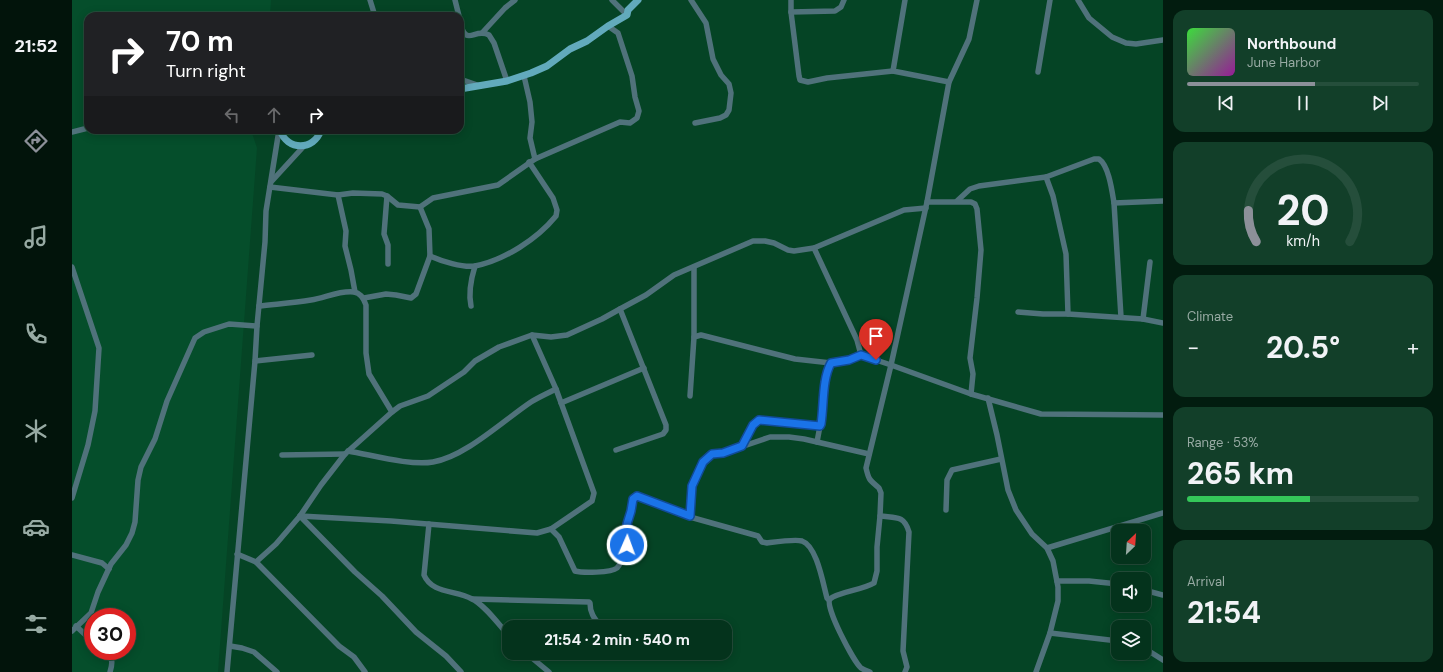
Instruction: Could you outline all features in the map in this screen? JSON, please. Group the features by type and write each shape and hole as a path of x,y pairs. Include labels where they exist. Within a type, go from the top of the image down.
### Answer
{"main road":[{"path":"464,88 507,81 524,76 547,66 570,49 587,41 627,15 628,10 638,0"},
{"path":"281,134 285,140 297,146 310,144 316,140 320,134"}],"street":[{"path":"370,0 374,12"},
{"path":"455,0 458,12"},
{"path":"482,33 502,11 515,0"},
{"path":"612,0 627,15"},
{"path":"691,0 706,23 713,59 721,75 729,84 731,93 729,110 726,115 720,118 695,123"},
{"path":"791,0 791,12 800,80 808,82 827,78 893,71 949,82"},
{"path":"791,12 835,11 841,7 844,0"},
{"path":"893,71 905,0"},
{"path":"829,600 874,583 877,571 877,547 881,493 879,488 868,479 866,468 891,365 926,205 949,82 969,39 977,0"},
{"path":"1038,72 1050,0"},
{"path":"1078,0 1089,18 1112,37 1136,44 1163,40"},
{"path":"270,185 338,195 370,193 387,196 398,205 420,207 433,198 498,185 535,159 620,122 630,124 637,118 639,111 635,98 632,76 618,33 608,26"},
{"path":"464,34 469,36 482,33 489,35 494,43 507,81"},
{"path":"524,76 530,102 532,122 530,138 535,159"},
{"path":"464,80 480,86"},
{"path":"72,132 84,129"},
{"path":"228,672 265,242 266,212 278,134"},
{"path":"270,185 304,146"},
{"path":"957,201 970,189 979,186 1046,177 1094,159 1099,159 1104,164 1112,185 1121,317"},
{"path":"430,256 438,260 467,266 475,266 503,257 519,248 556,216 557,210 552,198 529,162"},
{"path":"1046,177 1053,196 1066,254 1068,314"},
{"path":"338,195 346,231 345,246 355,292"},
{"path":"387,196 384,234 388,245 388,264"},
{"path":"256,562 276,544 300,516 321,485 347,452 400,406 428,396 464,372 475,361 498,347 532,335 551,337 567,334 602,319 646,295 674,275 753,241 774,243 788,250 794,251 814,248 904,210 926,205 957,201 971,202 975,204 978,209 981,250 970,358 973,374 971,394"},
{"path":"1114,203 1163,201"},
{"path":"364,298 386,294 407,298 414,297 430,256 429,229 420,207"},
{"path":"814,248 857,340 861,355"},
{"path":"1143,319 1150,262"},
{"path":"471,306 469,298 475,266"},
{"path":"72,267 99,348 95,411 88,445 72,498"},
{"path":"690,396 694,337 694,267"},
{"path":"259,306 312,300 345,292 355,292 364,298 366,305 366,353 369,374 392,412"},
{"path":"616,450 663,434 666,430 666,425 620,309"},
{"path":"1018,312 1121,317 1163,323"},
{"path":"72,631 91,613 98,592 109,569 118,554 126,545 132,533 136,515 138,480 141,468 155,439 167,401 195,338 204,332 229,324 257,326"},
{"path":"300,516 429,524 537,533 551,529 592,500 594,493 556,389 532,335"},
{"path":"694,337 701,335 795,359 831,363 849,360 861,355 971,394 1041,414 1163,415"},
{"path":"255,361 312,355"},
{"path":"817,442 824,409 827,370 831,363"},
{"path":"561,403 644,368"},
{"path":"282,455 347,452 404,461 431,462 448,459 480,439 532,402 556,389"},
{"path":"988,398 1008,490 1016,510 1032,534 1047,548 1053,561 1057,581 1058,601 1050,633 1036,672"},
{"path":"742,446 753,425 759,420 820,426"},
{"path":"690,516 692,486 703,462 712,454 723,453 770,437 789,437 869,454"},
{"path":"946,510 947,480 952,470 1001,459"},
{"path":"551,529 560,537 575,571 588,572 613,570 618,566 631,539 627,524 633,499 637,496 690,516 758,536 762,542 801,541 808,545 814,554 827,598 829,600 831,614 856,661 862,669 870,672"},
{"path":"1047,548 1163,513"},
{"path":"300,516 355,572 382,596 416,632 446,656 461,672"},
{"path":"880,516 903,520 906,523 909,532 903,651 907,667 906,672"},
{"path":"429,524 424,575 427,581 433,586 472,599 589,602 590,610 596,620"},
{"path":"237,554 256,562 339,646 354,657 365,672"},
{"path":"72,556 102,563 109,569"},
{"path":"1057,581 1089,581 1111,583"},
{"path":"1151,592 1163,595"},
{"path":"472,599 483,608 502,628"},
{"path":"76,626 84,634"},
{"path":"1050,633 1111,640"},
{"path":"230,646 254,652 277,672"},
{"path":"1151,652 1163,660"},
{"path":"110,672 113,664 112,660"},
{"path":"534,660 549,672"}],"shaded area":[{"path":"72,0 271,0 270,12 84,12 84,134 252,134 257,148 218,672 72,672"}],"route":[{"path":"627,545 631,539 627,524 633,499 635,497 637,496 690,516 692,486 703,462 712,454 723,453 742,446 753,425 759,420 820,426 824,409 827,370 831,363 849,360 861,355 876,360"}]}
